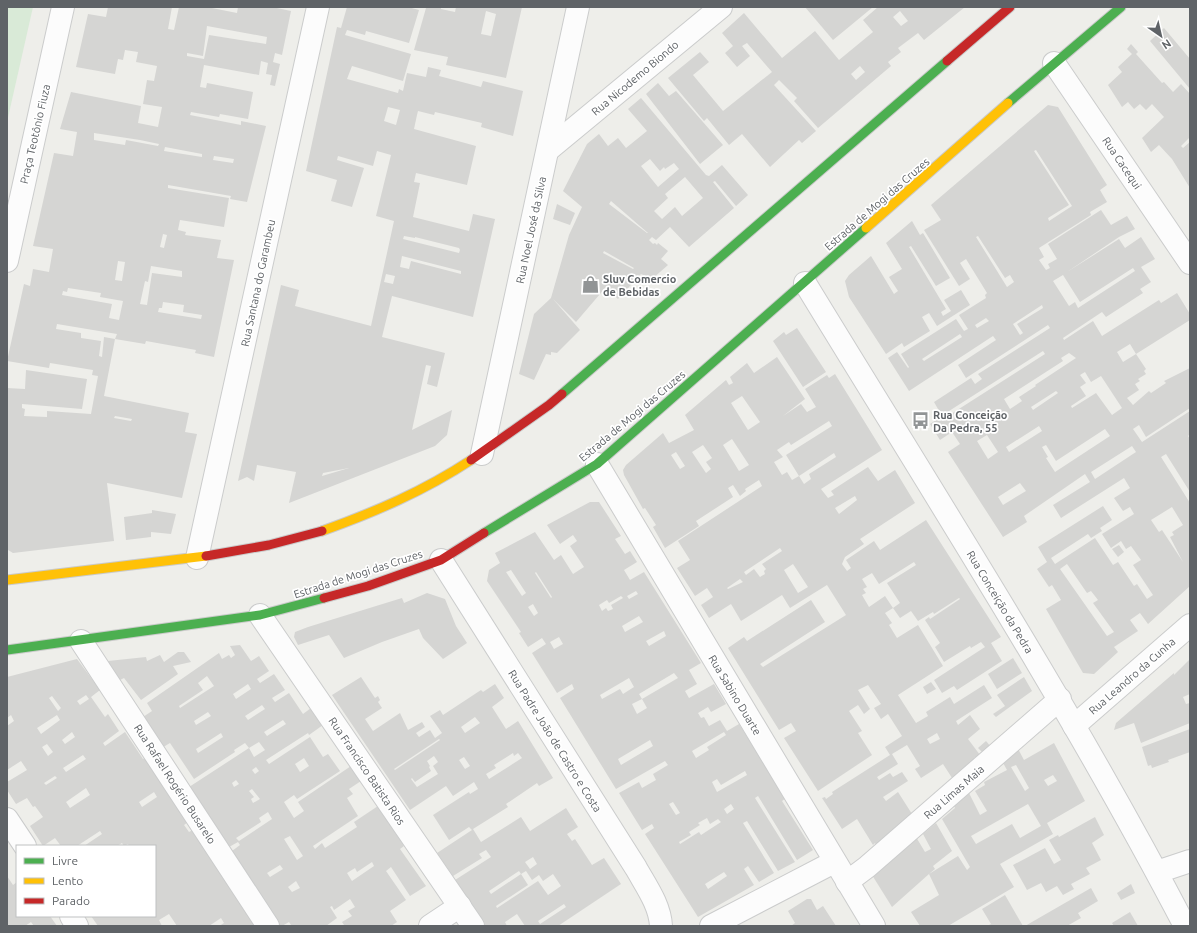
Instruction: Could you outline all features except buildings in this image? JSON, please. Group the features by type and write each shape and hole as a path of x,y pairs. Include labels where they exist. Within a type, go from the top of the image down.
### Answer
{"main road":[{"path":"7,580 197,558 276,543 346,523 417,492 482,454 549,405 1010,7"},
{"name":"Estrada de Mogi das Cruzes","path":"7,650 81,641 260,615 368,586 441,560 597,464 1054,63 1121,7"}],"street":[{"name":"Praça Teotônio Fiuza","path":"7,261 63,7"},
{"name":"Rua Santana do Garambeu","path":"197,558 318,7"},
{"name":"Rua Noel José da Silva","path":"482,454 578,7"},
{"name":"Rua Nicodemo Biondo","path":"548,150 721,7"},
{"name":"Rua Cacequi","path":"1054,63 1187,254"},
{"name":"Rua Conceição da Pedra","path":"805,283 1060,699 1157,872 1185,926"},
{"name":"Rua Sabino Duarte","path":"597,464 834,862 874,926"},
{"name":"Rua Padre João de Castro e Costa","path":"441,560 636,868 650,893 661,920 661,926"},
{"name":"Rua Francisco Batista Rios","path":"260,615 473,926"},
{"name":"Rua Leandro da Cunha","path":"1074,726 1190,626"},
{"name":"Rua Rafael Rogério Busarelo","path":"81,641 268,926"},
{"name":"Rua Limas Maia","path":"847,882 867,867 1060,699"},
{"path":"7,819 24,845"},
{"path":"1157,872 1190,861"},
{"path":"711,926 834,862"},
{"path":"430,926 460,906"},
{"path":"72,917 77,926"}],"green space":[{"path":"7,7 33,7 7,122"}],"traffic: fast":[{"path":"1008,103 1121,7"},
{"path":"562,394 947,61"},
{"path":"484,533 597,464 866,228"},
{"path":"7,650 260,615 324,598"}],"traffic: slow":[{"path":"866,228 1008,103"},
{"path":"322,531 399,500 435,482 471,460"},
{"path":"7,580 206,556"}],"traffic: jam":[{"path":"947,61 1010,7"},
{"path":"471,460 549,405 562,394"},
{"path":"206,556 269,545 322,531"},
{"path":"324,598 368,586 441,560 484,533"}],"place":[{"name":"Sluv Comercio de Bebidas","path":"590,285"},
{"name":"Rua Conceição Da Pedra, 55","path":"920,421"}]}
